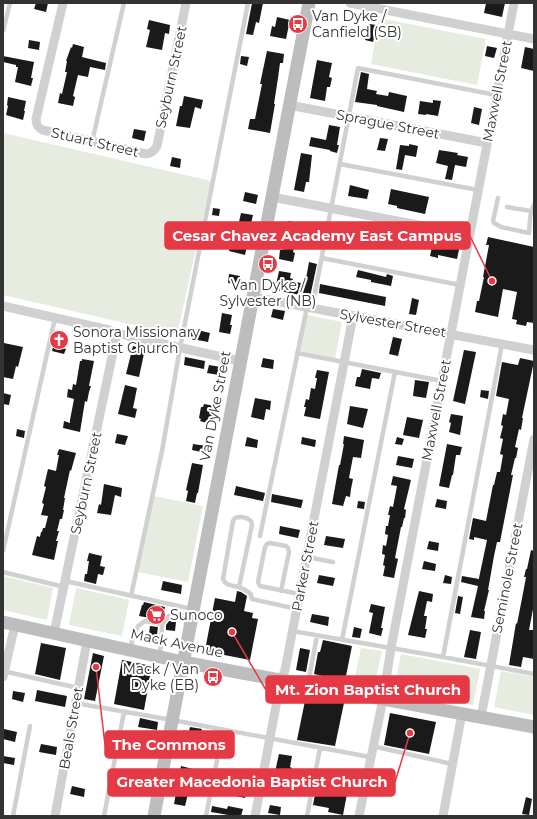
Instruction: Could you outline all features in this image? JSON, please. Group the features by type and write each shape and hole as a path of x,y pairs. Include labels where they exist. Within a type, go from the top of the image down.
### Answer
{"main road":[{"name":"Van Dyke Street","path":"154,816 309,3"},
{"name":"Mack Avenue","path":"9,624 184,662 534,727"}],"street":[{"name":"Stuart Street","path":"63,3 36,119 37,125 42,130 92,142 146,154 154,151"},
{"name":"Seyburn Street","path":"154,151 157,146 186,3"},
{"name":"Maxwell Street","path":"359,816 372,746 383,699 391,648 514,3"},
{"path":"356,4 534,39"},
{"name":"Sprague Street","path":"289,105 487,143"},
{"path":"272,197 470,235"},
{"name":"Sylvester Street","path":"253,297 534,350"},
{"path":"3,306 240,361"},
{"name":"Parker Street","path":"255,816 281,680 284,673 300,594 353,316"},
{"name":"Seyburn Street","path":"54,634 117,333"},
{"name":"Seminole Street","path":"481,717 534,439"},
{"path":"3,673 9,624"},
{"name":"Beals Street","path":"55,816 87,641"},
{"path":"443,816 462,713"}],"lane":[{"path":"3,31 10,3"},
{"path":"92,142 124,3"},
{"path":"131,596 162,451 180,348 248,3"},
{"path":"260,536 297,353 322,258 358,68 496,95"},
{"path":"340,164 478,190"},
{"path":"498,198 493,221 494,223 501,227 529,233 531,211 532,206 534,205"},
{"path":"507,207 531,211"},
{"path":"322,258 460,285"},
{"path":"3,551 55,318"},
{"path":"443,657 502,344"},
{"path":"297,353 442,381"},
{"path":"342,640 395,372"},
{"path":"240,588 252,525 248,518 238,516 233,521 223,579 225,583 240,588 251,594 252,599 297,609"},
{"path":"281,591 289,552 286,546 270,543 265,547 258,582 260,586 265,588 281,591 300,594"},
{"path":"306,557 333,562"},
{"path":"3,572 131,596 192,614"},
{"path":"159,656 162,624 174,613 192,614"},
{"path":"130,650 132,640 138,626 145,621 162,624"},
{"path":"292,631 534,674"},
{"path":"308,685 317,636"},
{"path":"3,673 78,688"},
{"path":"75,704 172,720 370,757"},
{"path":"104,816 124,712"},
{"path":"13,816 30,726"},
{"path":"206,816 223,730"},
{"path":"372,746 452,764"},
{"path":"307,816 320,748"}],"shaded area":[{"path":"379,18 486,39 477,85 371,64"},
{"path":"3,133 211,181 177,335 3,295"},
{"path":"307,315 342,322 335,359 300,351"},
{"path":"154,496 203,506 188,582 138,572"},
{"path":"3,576 53,588 47,620 3,610"},
{"path":"76,588 129,600 122,636 69,625"},
{"path":"361,648 382,651 374,686 354,681"},
{"path":"401,654 480,669 473,705 394,690"},
{"path":"501,671 534,677 534,715 494,707"}],"building":[{"path":"36,3 48,3 46,12 34,9"},
{"path":"252,3 263,3 259,23 256,22 253,35 246,34"},
{"path":"486,3 505,3 502,17 484,13"},
{"path":"277,17 290,20 286,39 270,36 272,26 275,27"},
{"path":"149,20 170,25 169,34 165,33 162,50 146,47 150,30 147,29"},
{"path":"369,24 377,25 373,42 365,40"},
{"path":"29,40 40,42 39,50 28,48"},
{"path":"73,44 84,47 82,57 106,63 105,70 90,67 88,77 78,75 73,96 75,97 73,106 58,103 60,93 62,94 67,72 65,72 66,61"},
{"path":"487,46 497,48 494,58 485,56"},
{"path":"525,47 534,49 534,71 521,68"},
{"path":"267,51 284,54 283,63 280,63 270,133 248,129 250,119 255,119"},
{"path":"3,56 34,62 31,86 15,82 18,67 16,67 16,65 3,62"},
{"path":"241,56 249,57 247,66 240,64"},
{"path":"317,60 332,63 329,77 332,78 330,87 327,87 325,101 310,98"},
{"path":"361,72 369,74 367,89 377,91 376,94 388,96 389,92 407,96 404,112 377,105 355,102"},
{"path":"184,96 203,100 201,109 195,107 190,128 176,126 180,106 182,106"},
{"path":"8,97 26,101 23,120 6,115"},
{"path":"433,100 441,101 438,116 418,114 420,101 433,103"},
{"path":"474,107 482,109 479,125 471,123"},
{"path":"329,125 340,127 337,153 330,150 309,146 311,137 326,140"},
{"path":"134,129 146,131 144,141 132,138"},
{"path":"380,138 388,139 385,151 377,150"},
{"path":"409,144 418,146 416,157 405,155 402,170 396,169 400,145 409,146"},
{"path":"439,150 458,153 457,155 468,157 466,167 455,165 452,180 445,179 448,166 436,163"},
{"path":"301,153 312,155 309,182 306,182 304,192 294,190"},
{"path":"172,157 181,159 180,168 170,166"},
{"path":"350,185 369,190 367,199 348,196"},
{"path":"391,189 429,197 425,214 397,208 397,206 388,204"},
{"path":"245,192 258,195 256,204 243,201"},
{"path":"213,208 220,209 219,216 212,215"},
{"path":"241,213 253,215 251,224 239,222"},
{"path":"288,221 299,223 293,252 295,253 293,262 279,259 280,250 283,250"},
{"path":"488,237 534,247 534,323 527,322 526,326 516,324 517,320 512,319 517,292 503,289 498,317 475,312 484,277 489,245 486,245"},
{"path":"433,242 451,246 451,244 460,245 457,259 438,255 438,258 430,256"},
{"path":"230,243 247,246 245,255 229,251"},
{"path":"309,262 317,264 310,297 275,290 279,271 291,273 290,278 293,279 292,281 305,284"},
{"path":"358,270 386,277 387,274 393,276 391,286 356,277"},
{"path":"229,274 240,276 238,284 228,283"},
{"path":"320,284 386,297 385,306 319,293"},
{"path":"412,298 419,300 416,315 409,314"},
{"path":"273,309 285,311 283,320 271,317"},
{"path":"222,313 232,315 230,334 219,332"},
{"path":"189,328 210,333 208,342 187,338"},
{"name":"Sonora Missionary Baptist Church","path":"57,330 65,332 62,348 66,349 64,354 52,351"},
{"path":"393,337 402,339 398,356 389,354"},
{"path":"4,343 23,347 13,379 3,377"},
{"path":"133,346 145,349 139,377 126,374"},
{"path":"464,350 476,352 465,404 453,401"},
{"path":"185,357 205,361 204,369 184,365"},
{"path":"263,358 274,360 273,369 261,367"},
{"path":"520,358 534,361 522,418 521,430 519,429 515,447 518,448 511,475 513,475 500,542 497,542 494,556 484,611 484,619 471,617 478,586 461,582 462,576 479,579 487,540 474,537 474,540 469,539 473,518 486,521 493,485 497,472 500,472 503,455 500,454 503,439 500,438 503,426 501,425 503,414 506,415 509,399 496,396 502,362 518,365"},
{"path":"82,359 94,361 89,386 91,386 87,402 85,401 80,432 63,428 64,421 70,423 74,399 67,397 68,389 72,390 73,384 76,385 80,361 82,361"},
{"path":"209,365 221,367 219,375 207,373"},
{"path":"362,369 381,373 379,379 372,378 370,389 355,386 357,377 360,377"},
{"path":"317,370 329,372 320,419 304,416 306,399 309,400 311,388 315,389"},
{"path":"415,380 429,382 426,398 413,396"},
{"path":"125,385 137,388 133,408 137,409 135,418 118,414"},
{"path":"481,390 489,391 488,399 480,397"},
{"path":"3,393 11,395 9,405 3,404"},
{"path":"255,398 271,401 270,410 266,409 264,420 251,417"},
{"path":"204,404 215,406 210,424 200,421 201,419 199,418 201,407 203,407"},
{"path":"350,406 368,409 363,428 347,424"},
{"path":"451,414 463,416 460,435 449,432"},
{"path":"407,417 423,420 419,438 403,435"},
{"path":"17,429 25,431 24,438 16,436"},
{"path":"117,434 128,436 125,445 115,443"},
{"path":"344,436 364,440 361,458 353,457 349,478 353,479 350,497 346,496 343,506 332,504 344,444"},
{"path":"247,437 258,440 257,448 245,446"},
{"path":"302,437 316,440 315,447 301,444"},
{"path":"397,437 404,439 402,445 395,444"},
{"path":"193,444 207,446 206,453 192,450"},
{"path":"447,444 462,447 460,455 456,455 453,475 449,488 439,486"},
{"path":"59,449 76,453 71,471 70,470 64,498 62,519 60,519 57,531 59,531 56,541 58,541 54,560 32,555 37,536 40,537 43,528 45,528 48,516 41,515 46,487 44,486 48,469 56,471"},
{"path":"398,456 414,459 412,468 396,465"},
{"path":"192,463 203,465 195,503 186,501 188,491 186,490"},
{"path":"393,476 411,480 404,509 406,510 405,518 401,527 395,558 398,559 394,578 383,576 385,555 382,554 383,545 386,546 388,535 385,534 390,515 388,515 390,506 393,507 397,486 391,485"},
{"path":"104,484 122,488 121,497 115,495 111,515 97,513 99,504 101,505"},
{"path":"236,486 265,493 263,501 234,495"},
{"path":"272,494 303,500 301,508 271,502"},
{"path":"437,499 447,501 446,509 435,507"},
{"path":"358,501 365,502 364,509 357,508"},
{"path":"280,526 300,530 298,538 279,534"},
{"path":"326,536 345,539 343,548 324,545"},
{"path":"429,541 439,543 438,551 427,549"},
{"path":"531,550 534,551 534,604 529,630 534,630 534,659 523,657 521,667 509,665 526,577 524,577"},
{"path":"89,553 102,556 100,566 105,567 103,575 98,574 96,584 84,581 85,574 87,574 89,561 87,561"},
{"path":"424,561 436,564 435,571 422,569"},
{"path":"319,575 335,578 333,586 317,583"},
{"path":"445,575 452,577 451,584 443,583"},
{"path":"163,581 182,585 181,594 161,590"},
{"path":"237,591 247,596 244,611 253,613 252,618 258,619 250,660 209,652 210,646 206,645 215,598 235,602"},
{"path":"419,591 433,594 432,602 427,601 424,616 427,616 425,638 408,635"},
{"path":"458,596 463,597 460,614 455,613"},
{"path":"144,602 165,607 161,620 139,616"},
{"path":"371,604 385,607 381,636 369,633 373,613 369,612"},
{"path":"312,614 329,617 328,626 310,622"},
{"path":"169,621 176,622 175,631 166,630 166,625"},
{"path":"150,626 158,627 156,642 148,641"},
{"path":"354,627 362,629 360,638 352,637"},
{"path":"470,630 481,632 476,659 464,657"},
{"path":"323,640 352,646 345,681 314,674 318,652 320,652"},
{"path":"41,643 66,648 60,680 35,674"},
{"path":"300,648 310,650 306,672 296,670"},
{"path":"93,653 104,656 95,701 84,699"},
{"path":"122,660 152,666 144,710 114,704"},
{"path":"37,690 67,696 65,707 35,701"},
{"path":"13,691 25,693 23,702 12,699"},
{"path":"306,696 344,703 335,746 297,740"},
{"path":"390,713 436,722 429,754 384,745"},
{"path":"140,718 158,722 157,730 138,727"},
{"path":"190,727 202,729 200,738 188,735"},
{"path":"4,729 17,732 15,742 3,739"},
{"path":"41,744 57,747 56,755 39,752"},
{"path":"279,754 292,756 290,767 292,768 291,775 288,775 286,784 274,782"},
{"path":"3,756 15,758 14,765 3,763"},
{"path":"181,766 193,769 191,778 179,776"},
{"path":"317,784 324,785 324,789 347,794 343,815 328,812 329,808 313,805"},
{"path":"72,786 85,789 84,797 70,794"},
{"path":"177,787 189,790 185,806 174,804"},
{"path":"232,787 247,790 245,798 231,795"},
{"path":"526,797 532,799 529,815 522,814"},
{"path":"270,805 281,807 280,815 268,813"},
{"path":"212,806 227,809 228,806 243,809 241,816 234,816 211,812"}],"place":[{"name":"Van Dyke / Canfield (SB)","path":"298,24"},
{"name":"Van Dyke / Sylvester (NB)","path":"268,264"},
{"name":"Cesar Chavez Academy East Campus","path":"492,281"},
{"name":"Sonora Missionary Baptist Church","path":"59,340"},
{"name":"Sunoco","path":"156,615"},
{"name":"Mt. Zion Baptist Church","path":"232,632"},
{"name":"The Commons","path":"96,667"},
{"name":"Mack / Van Dyke (EB)","path":"213,677"},
{"name":"Greater Macedonia Baptist Church","path":"410,733"}]}
